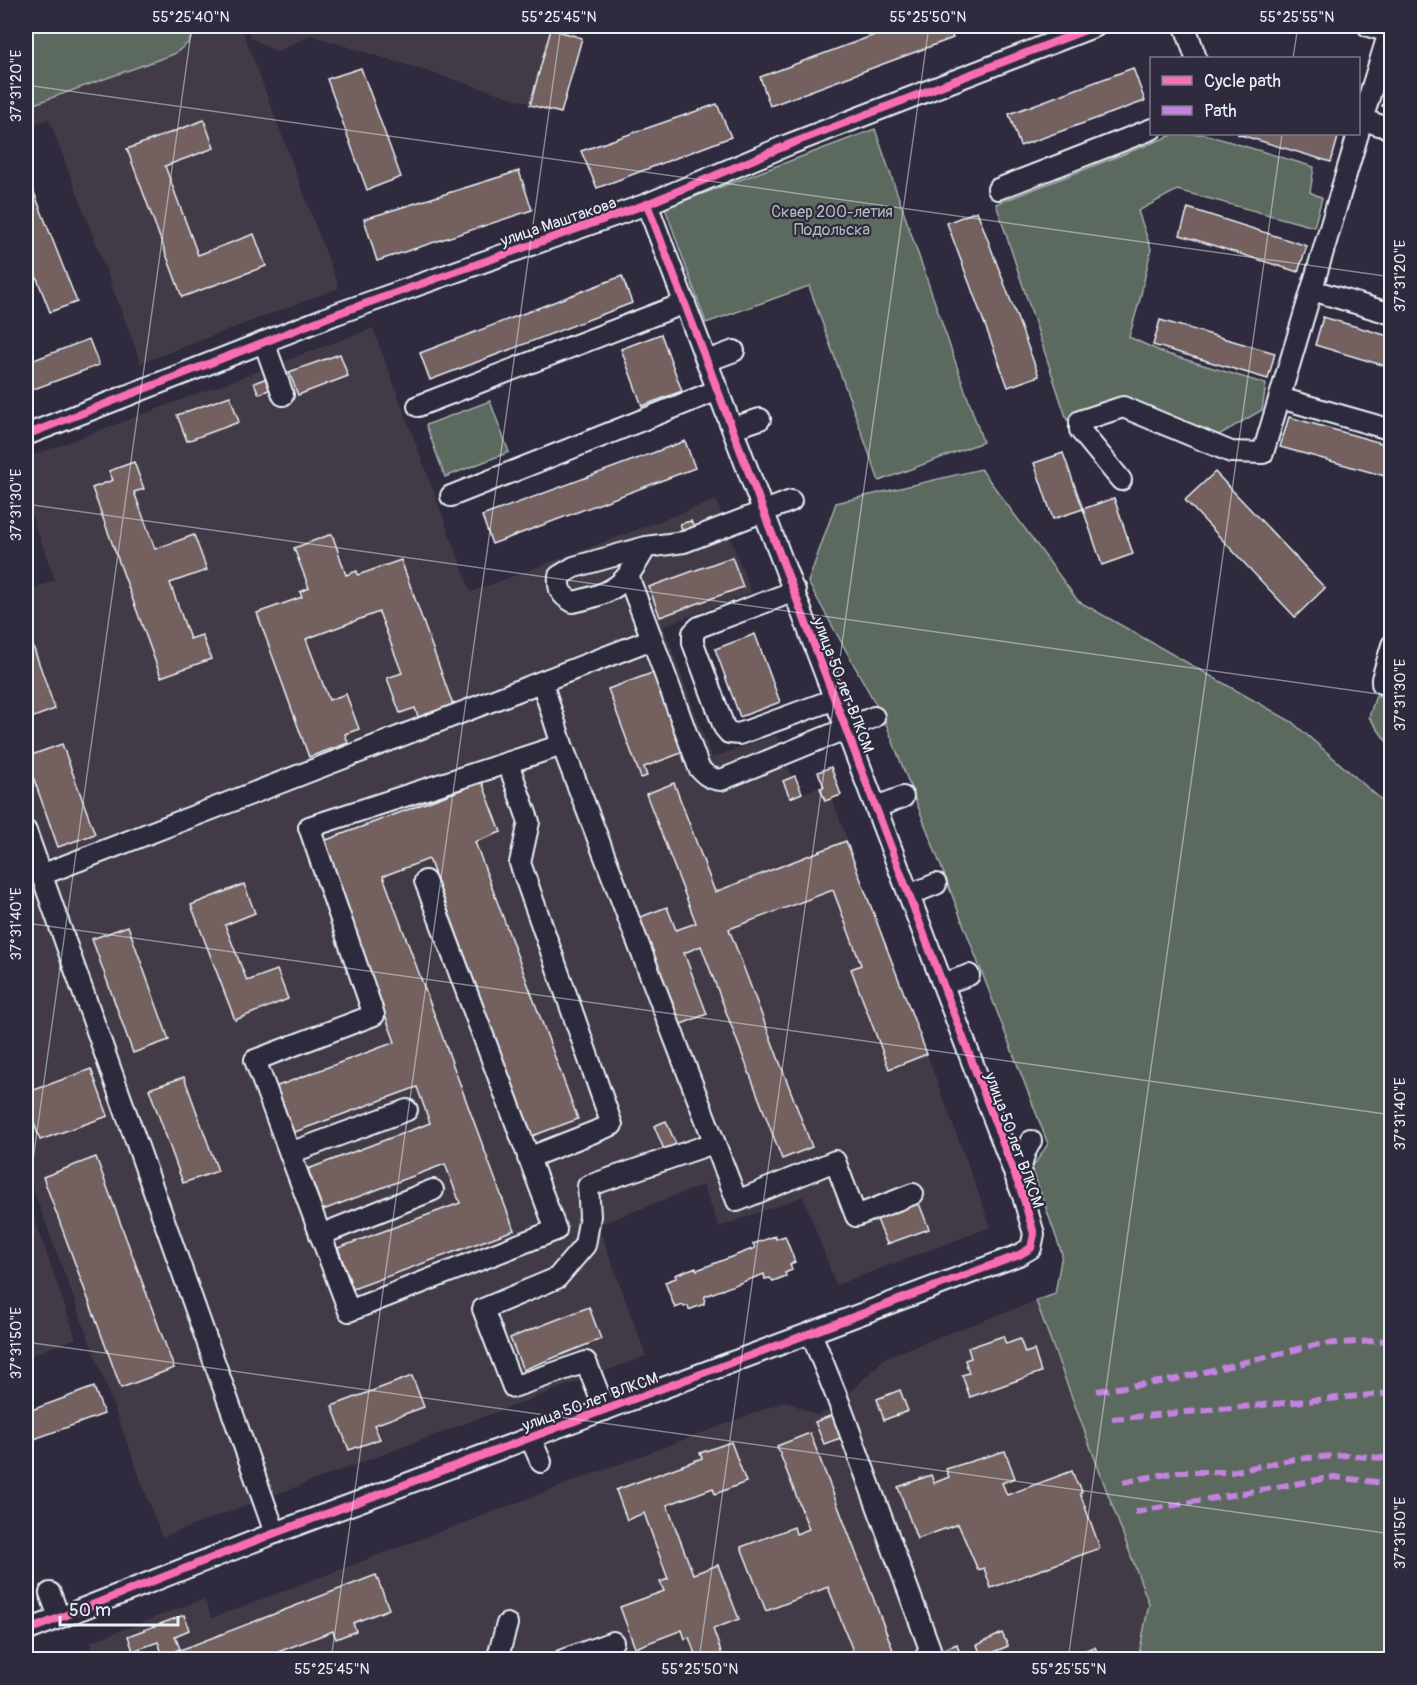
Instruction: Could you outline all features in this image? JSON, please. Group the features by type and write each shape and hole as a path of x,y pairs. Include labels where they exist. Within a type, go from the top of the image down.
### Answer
{"street":[{"name":"улица Маштакова","path":"26,435 362,304 647,204 1049,34 1096,26"},
{"path":"1185,26 1196,57"},
{"path":"1368,26 1390,32 1360,129 1392,129"},
{"path":"998,189 1150,130"},
{"path":"1121,480 1080,430 1080,421 1124,407 1231,452 1263,453 1358,135"},
{"name":"улица 50 лет ВЛКСМ","path":"26,1631 275,1533 1008,1259 1031,1248 1034,1234 1017,1182 765,510 647,204"},
{"path":"1312,290 1392,314"},
{"path":"418,406 685,303"},
{"path":"264,342 283,395"},
{"path":"707,361 734,351"},
{"path":"451,496 718,390"},
{"path":"1280,398 1392,430"},
{"path":"733,428 760,419"},
{"path":"646,547 628,576 617,587 602,595 573,602 560,592 560,576 574,567 646,547 684,542 791,501"},
{"path":"628,576 699,768 706,776 721,780 874,717"},
{"path":"795,591 699,627 693,633 693,643 724,727 729,733 739,734 835,699"},
{"path":"41,875 652,639"},
{"path":"1392,645 1382,683 1392,687"},
{"path":"542,682 562,745 737,1201 835,1161 856,1216 913,1194"},
{"path":"425,881 555,1230 349,1311 255,1059 374,1015 309,827 562,745"},
{"path":"508,763 529,822 520,863 612,1125 528,1158"},
{"path":"876,807 903,797"},
{"path":"26,831 275,1533"},
{"path":"909,895 936,884"},
{"path":"943,984 969,975"},
{"path":"290,1153 407,1110"},
{"path":"1017,1182 1025,1152 1031,1141"},
{"path":"605,1410 586,1362 513,1388 483,1309 557,1278 585,1245 590,1216 588,1186 714,1143"},
{"path":"320,1234 433,1190"},
{"path":"811,1333 930,1648 924,1659"},
{"path":"530,1437 541,1462"},
{"path":"50,1593 59,1617"},
{"path":"497,1659 507,1624"},
{"path":"563,1659 613,1642"}],"shaded area":[{"path":"26,26 241,26 339,288 141,363 49,119 26,127"},
{"path":"245,26 580,26 576,36 582,38 561,113 310,35 277,52 250,37"},
{"path":"373,328 471,592 716,500 751,593 663,626 712,758 776,735 792,778 783,781 789,798 820,787 825,801 832,799 991,1227 836,1285 803,1196 719,1227 703,1185 598,1225 646,1356 162,1537 26,1170 26,591 55,580 26,501 26,458"},
{"path":"26,1194 76,1338 26,1357"},
{"path":"1036,1301 1149,1604 1138,1660 97,1660 90,1642 204,1599 212,1618 786,1401 816,1415 832,1410 886,1357"}],"green space":[{"path":"26,26 198,26 188,43 174,54 26,107"},
{"name":"Сквер 200-летия Подольска","path":"875,129 983,442 879,481 809,286 706,323 665,208"},
{"path":"1172,135 1207,135 1314,167 1310,192 1322,198 1314,227 1177,190 1138,211 1151,249 1129,337 1164,353 1266,384 1262,410 1212,439 1127,399 1067,420 996,204"},
{"path":"490,401 509,452 445,477 426,425"},
{"path":"981,469 1078,601 1292,722 1391,808 1391,1659 1138,1659 1149,1604 1036,1301 1055,1294 1062,1254 1032,1168 1048,1144 885,721 808,582 836,503"},
{"path":"1376,695 1391,700 1391,748 1369,717"}],"building":[{"path":"899,26 948,26 953,38 770,106 760,77"},
{"path":"551,29 582,38 561,113 530,105"},
{"path":"361,68 401,177 367,190 327,79"},
{"path":"1133,68 1145,101 1020,146 1009,114"},
{"path":"1392,76 1392,109 1382,106"},
{"path":"717,104 731,137 597,188 581,151"},
{"path":"204,120 214,148 165,166 198,255 254,234 266,266 182,297 127,149"},
{"path":"1240,135 1339,135 1331,162"},
{"path":"519,171 532,210 377,261 364,219"},
{"path":"26,172 77,302 50,312 26,250"},
{"path":"1188,208 1307,246 1298,272 1180,235"},
{"path":"977,211 1039,376 1008,387 947,223"},
{"path":"622,276 632,303 430,380 420,353"},
{"path":"1323,317 1392,337 1392,368 1315,345"},
{"path":"1160,320 1275,353 1268,379 1153,345"},
{"path":"661,334 682,391 642,406 621,349"},
{"path":"89,339 99,365 26,392 26,363"},
{"path":"340,354 348,376 298,395 289,372"},
{"path":"267,378 271,389 259,394 254,383"},
{"path":"230,396 239,422 187,441 177,415"},
{"path":"1289,417 1392,446 1392,478 1280,447"},
{"path":"685,441 695,468 492,544 482,516"},
{"path":"1063,453 1083,509 1053,519 1034,463"},
{"path":"134,462 144,489 134,492 155,549 194,535 207,570 170,583 190,639 202,635 211,659 161,677 92,488 113,480 109,471"},
{"path":"1215,472 1325,588 1295,617 1185,500"},
{"path":"1114,498 1133,554 1102,565 1083,509"},
{"path":"691,521 696,532 685,537 680,524"},
{"path":"332,534 346,575 357,571 358,575 401,560 453,705 418,717 415,708 400,713 387,678 402,673 379,612 306,639 329,700 346,694 359,729 345,734 348,743 309,757 257,613 302,597 300,592 309,588 294,548"},
{"path":"732,557 743,587 660,617 649,587"},
{"path":"26,626 55,709 26,720"},
{"path":"755,634 780,702 740,717 715,649"},
{"path":"655,672 684,752 644,767 647,776 641,778 608,689"},
{"path":"62,744 95,834 58,847 26,757"},
{"path":"831,767 841,795 825,801 820,788 824,787 818,772"},
{"path":"795,776 802,793 790,798 783,781"},
{"path":"482,782 501,832 475,842 578,1119 532,1136 429,859 383,876 514,1230 353,1289 338,1248 460,1203 445,1164 323,1210 308,1169 430,1123 417,1087 292,1133 275,1087 395,1042 321,842"},
{"path":"674,783 715,892 846,841 927,1054 889,1069 851,969 861,965 833,890 729,929 812,1147 782,1159 701,946 684,953 707,1014 679,1025 638,918 667,907 676,930 696,923 646,794"},
{"path":"244,884 255,913 225,925 247,981 277,970 288,999 235,1020 191,905"},
{"path":"128,926 169,1040 133,1053 92,939"},
{"path":"91,1069 108,1116 40,1140 26,1100 26,1093"},
{"path":"184,1077 218,1171 183,1183 149,1089"},
{"path":"666,1121 678,1149 666,1154 654,1126"},
{"path":"96,1157 174,1368 121,1388 43,1177"},
{"path":"918,1201 929,1229 887,1244 876,1217"},
{"path":"775,1236 776,1239 785,1236 795,1262 790,1264 792,1270 785,1273 786,1276 773,1281 770,1278 765,1279 764,1274 705,1296 704,1304 689,1310 688,1306 683,1305 675,1308 665,1282 676,1278 675,1275 696,1267 697,1270 755,1248 753,1244"},
{"path":"589,1307 601,1339 523,1370 510,1338"},
{"path":"1003,1336 1006,1344 1020,1339 1025,1353 1034,1350 1041,1372 970,1397 962,1375 969,1373 965,1360 971,1358 968,1348"},
{"path":"412,1376 424,1407 374,1425 380,1439 349,1450 332,1406"},
{"path":"94,1387 104,1414 26,1442 26,1412"},
{"path":"900,1390 908,1411 884,1420 877,1399"},
{"path":"835,1414 843,1437 824,1444 815,1422"},
{"path":"810,1433 895,1655 883,1660 831,1660 853,1651 828,1587 766,1611 741,1547 794,1527 796,1534 809,1529 777,1446"},
{"path":"731,1442 746,1482 715,1494 713,1488 667,1505 693,1574 718,1565 739,1619 713,1629 724,1660 697,1660 689,1637 685,1639 682,1630 635,1648 620,1607 664,1591 660,1582 668,1579 644,1513 627,1520 616,1490 702,1458 700,1453"},
{"path":"1005,1451 1015,1478 1002,1483 1007,1495 1072,1471 1082,1492 1080,1493 1100,1548 991,1588 984,1568 978,1570 958,1524 917,1539 898,1487 931,1475 934,1483 949,1477 946,1469"},
{"path":"376,1575 389,1609 353,1623 356,1631 336,1639 333,1631 257,1660 154,1660"},
{"path":"184,1615 189,1630 175,1636 180,1649 163,1656 158,1642 133,1651 128,1636"},
{"path":"1002,1633 1008,1646 982,1657 977,1645"},
{"path":"957,1644 962,1660 942,1660 939,1651"},
{"path":"1095,1647 1100,1660 1083,1660 1080,1652"}],"marked path":[{"path":"1097,1391 1172,1380 1319,1344 1392,1340"},
{"path":"1112,1419 1392,1393"},
{"path":"1123,1482 1177,1472 1231,1472 1295,1459 1346,1455 1392,1459"},
{"path":"1135,1512 1334,1477 1392,1484"}],"cycle path":[{"path":"26,435 336,314 647,204 790,144 1096,26"},
{"path":"26,1631 275,1533 1019,1255 1031,1248 1034,1234 1023,1196 647,204"}]}
